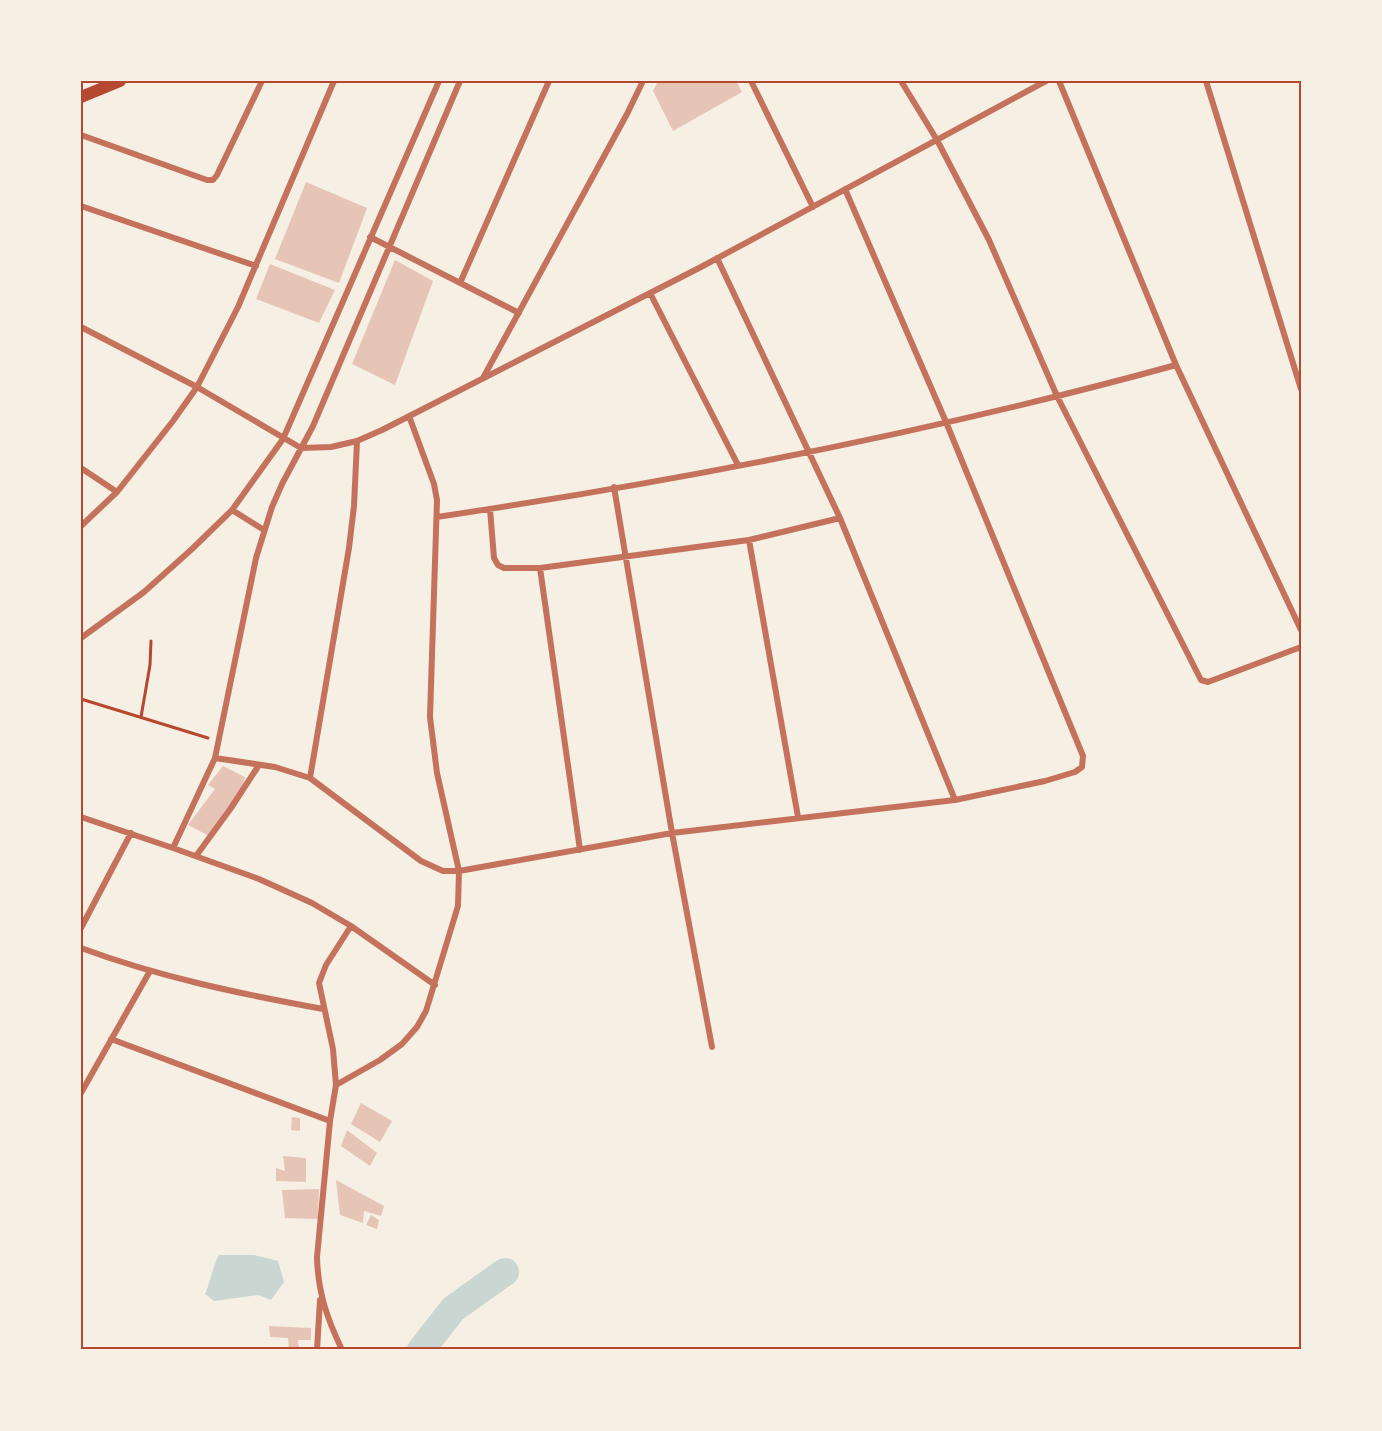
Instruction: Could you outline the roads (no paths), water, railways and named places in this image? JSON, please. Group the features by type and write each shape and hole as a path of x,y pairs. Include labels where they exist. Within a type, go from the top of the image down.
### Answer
{"main road":[{"path":"81,97 105,84 120,81"}],"street":[{"path":"81,135 207,180 213,180 217,176 262,81"},
{"path":"81,526 117,492 197,387 238,307 334,81"},
{"path":"81,638 144,592 232,510 283,439 439,81"},
{"path":"173,848 214,758 256,558 264,530 282,484 313,426 460,81"},
{"path":"460,283 549,81"},
{"path":"483,378 643,81"},
{"path":"751,81 813,207"},
{"path":"901,81 937,140 994,250 1057,396 1201,680 1208,682 1301,647"},
{"path":"81,327 197,387 301,448 331,447 357,441 717,258 1046,81"},
{"path":"1059,81 1176,365 1301,630"},
{"path":"1206,81 1301,388"},
{"path":"214,758 293,771 310,778 421,861 443,871 459,871 672,832 956,800 1045,781 1075,772 1082,767 1083,756 946,422 845,189"},
{"path":"81,206 256,266"},
{"path":"370,237 519,313"},
{"path":"717,258 840,518 956,800"},
{"path":"650,293 738,465"},
{"path":"437,517 809,453 1057,396 1176,365"},
{"path":"336,1085 380,1060 402,1044 417,1027 426,1011 435,985 458,906 459,871 437,773 430,717 437,517 434,484 409,416"},
{"path":"310,778 349,548 354,506 357,441"},
{"path":"81,468 117,492"},
{"path":"614,487 672,832 712,1047"},
{"path":"490,509 494,558 498,565 504,568 540,568 749,540 840,518"},
{"path":"232,510 264,530"},
{"path":"749,540 798,817"},
{"path":"540,568 580,850"},
{"path":"196,856 259,765"},
{"path":"81,817 259,879 312,903 351,926 435,985"},
{"path":"81,928 131,833"},
{"path":"317,1350 320,1296 317,1257 330,1121 336,1085 333,1049 320,992 321,974 351,926"},
{"path":"81,948 150,971 255,996 323,1009"},
{"path":"81,1093 150,971"},
{"path":"111,1039 330,1121"},
{"path":"320,1296 342,1350"}],"waterway":[{"path":"421,1350 453,1309 505,1272"}]}
